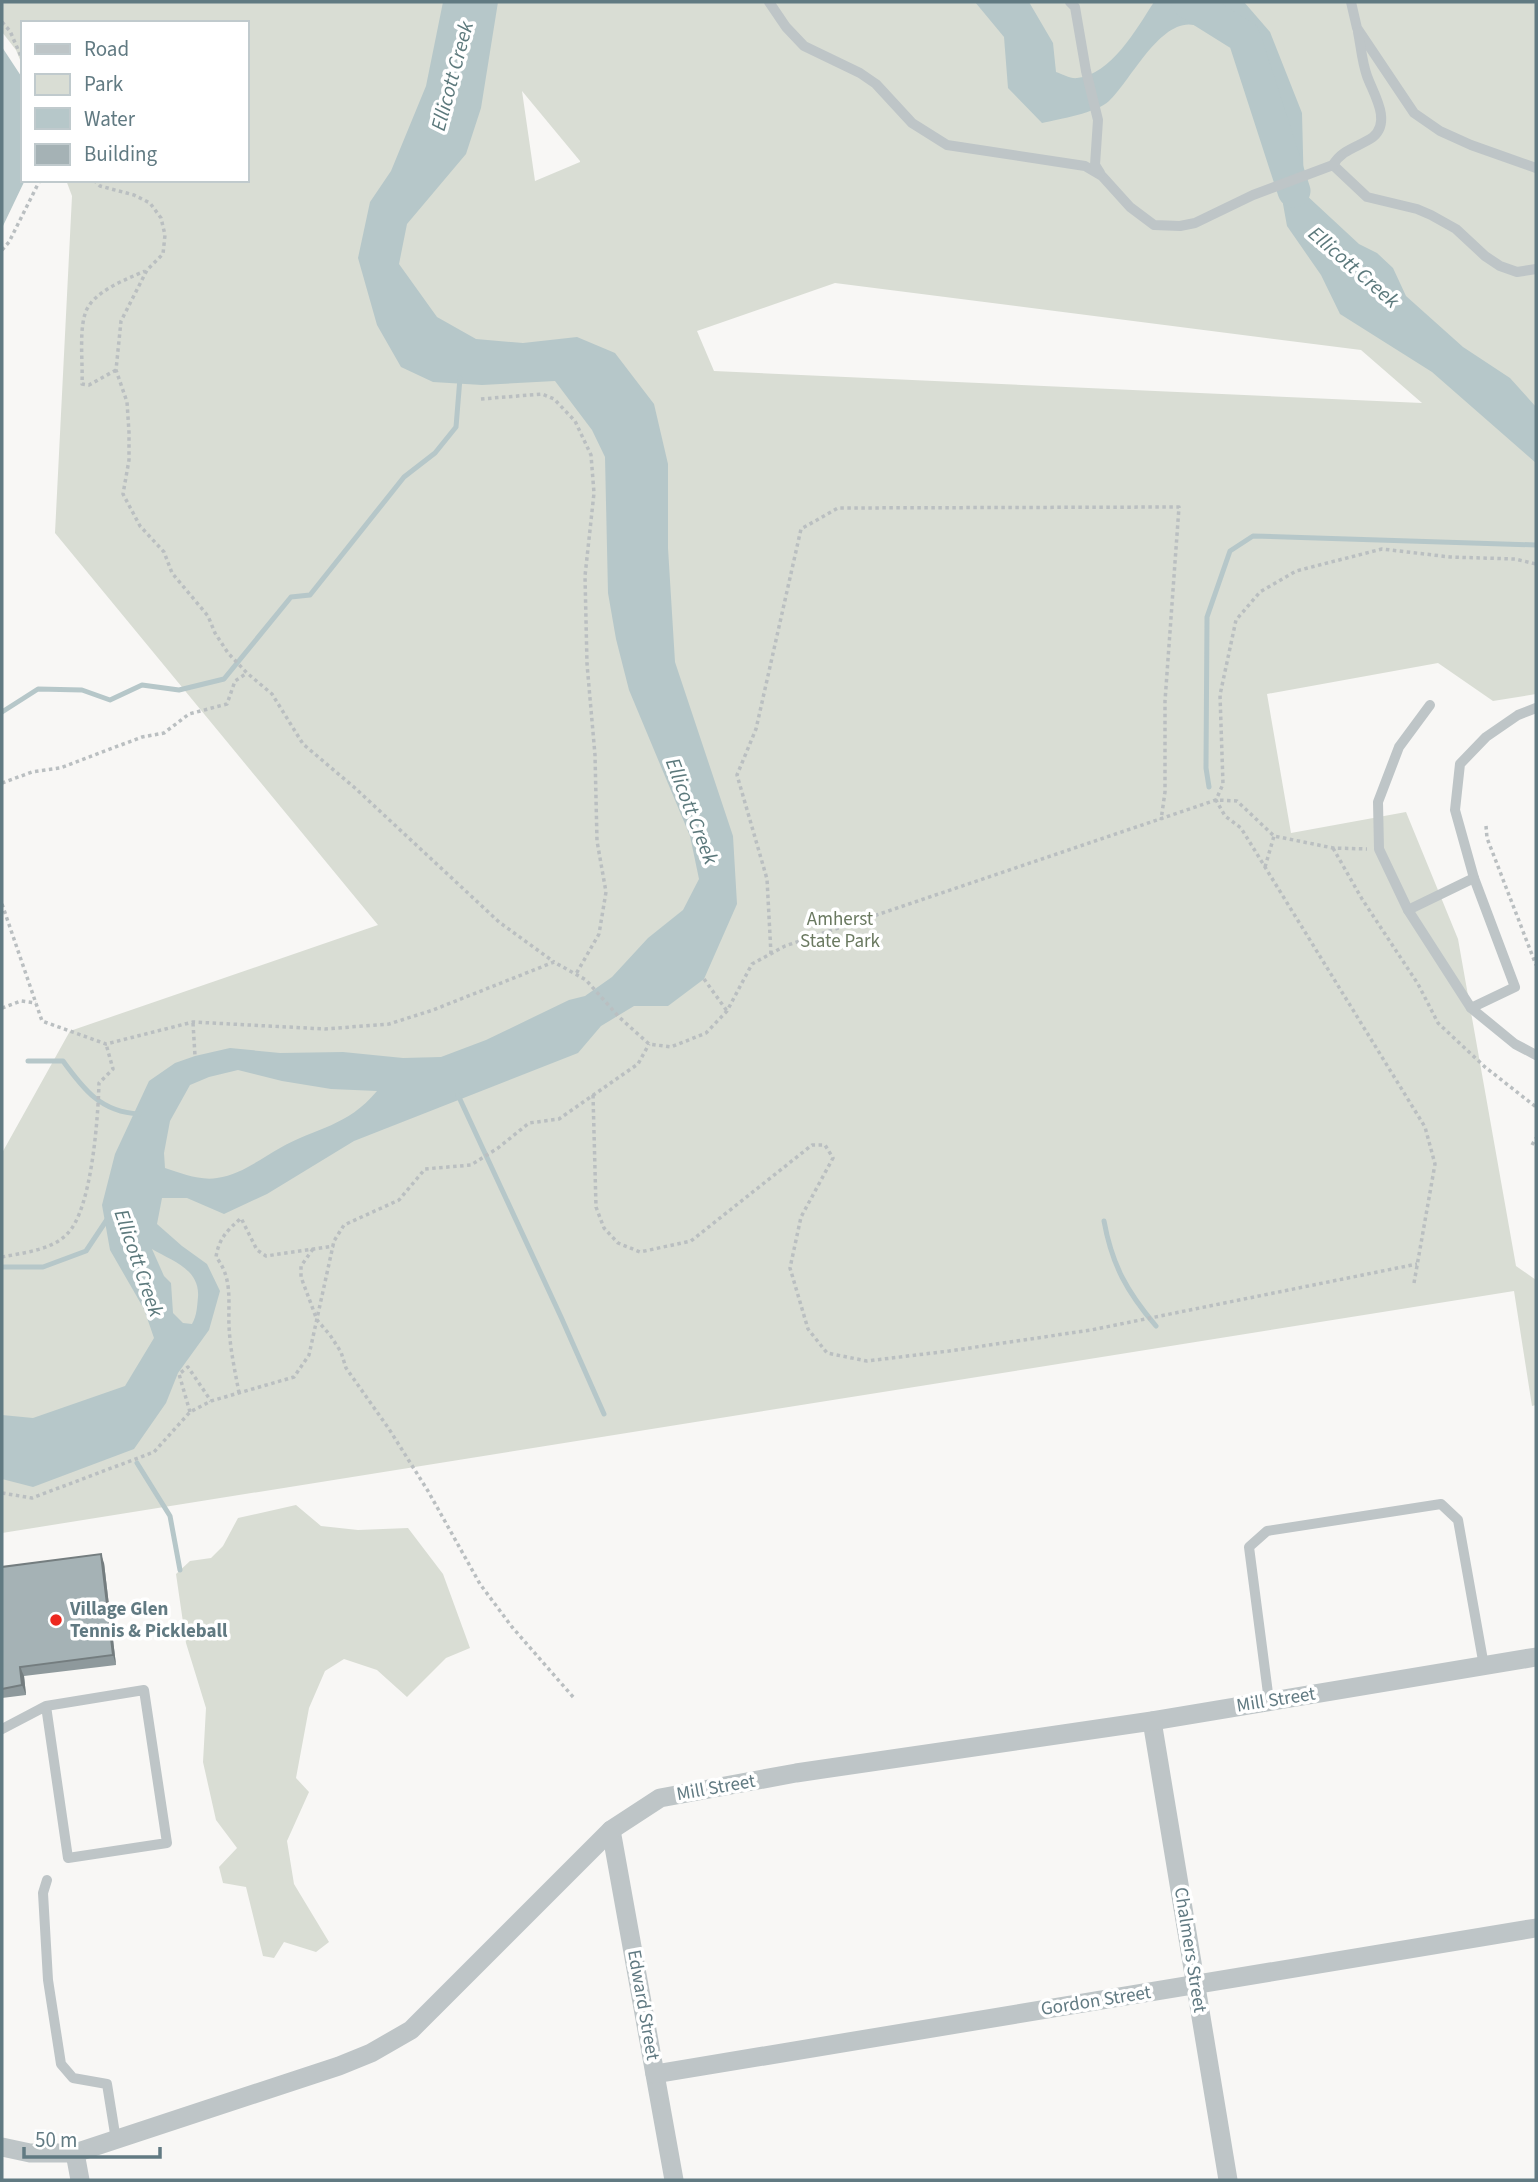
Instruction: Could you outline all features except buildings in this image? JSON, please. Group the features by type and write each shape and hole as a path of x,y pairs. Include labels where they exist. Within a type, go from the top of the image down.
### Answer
{"street":[{"name":"Mill Street","path":"2,2147 30,2153 75,2152 339,2066 371,2053 411,2030 611,1829 660,1798 796,1773 1152,1721 1536,1657"},
{"name":"Chalmers Street","path":"1152,1721 1228,2180"},
{"name":"Edward Street","path":"611,1829 674,2180"},
{"name":"Gordon Street","path":"655,2074 1536,1928"},
{"path":"75,2152 80,2180"}],"lane":[{"path":"769,2 786,27 804,46 860,73 876,84 912,123 947,145 1085,166 1102,176"},
{"path":"1070,2 1075,7 1098,120 1095,165 1130,207 1154,225 1180,226 1195,223 1253,195 1318,172 1333,165 1347,150 1374,136 1381,126 1380,104 1366,74 1351,2"},
{"path":"1357,28 1414,113 1440,131 1471,145 1536,168"},
{"path":"1333,165 1367,197 1431,215 1456,229 1485,256 1500,265 1517,272 1536,269"},
{"path":"1430,705 1399,747 1378,802 1379,849 1408,911 1471,1009 1515,1044 1536,1055"},
{"path":"1471,1009 1515,987 1474,878 1455,810 1460,764 1486,737 1518,716 1536,708"},
{"path":"1408,911 1474,878"},
{"path":"1269,1701 1249,1547 1267,1531 1441,1504 1458,1520 1484,1666"},
{"path":"2,1729 46,1706 144,1690 167,1843 68,1858 46,1706"},
{"path":"47,1880 43,1894 48,1980 61,2064 73,2078 107,2084 116,2140"}],"path":[{"path":"2,22 10,31 21,56"},
{"path":"2,250 9,242 39,182"},
{"path":"96,182 100,186 150,202 161,218 165,235 163,254 147,270 121,321 116,370 127,402 129,432 129,460 123,494 140,526 164,552 173,573 208,616 228,653 272,694 303,744 355,788 499,922 554,962 586,979 619,1017 649,1044 671,1047 706,1033 727,1010 752,964 785,946 1216,800 1237,801 1274,836 1333,848 1379,849"},
{"path":"116,370 89,385 82,384 85,312 101,293 122,280 147,270"},
{"path":"481,399 542,394 554,399 575,421 591,455 594,493 584,576 587,664 595,755 597,841 606,891 599,934 576,974"},
{"path":"771,954 767,879 737,775 756,729 801,529 838,508 1179,507 1165,701 1165,792 1161,820"},
{"path":"1216,800 1223,784 1220,695 1236,620 1260,592 1296,571 1382,549 1450,557 1515,559 1536,564"},
{"path":"2,783 32,772 60,768 142,737 164,733 189,714 227,704 235,681 247,673"},
{"path":"1216,800 1225,816 1241,828 1425,1127 1435,1164 1414,1283"},
{"path":"1486,826 1487,838 1536,965"},
{"path":"1265,867 1274,836"},
{"path":"1333,848 1362,899 1418,984 1438,1023 1485,1067 1536,1107"},
{"path":"2,904 43,1021 106,1044 193,1022 325,1029 389,1024 433,1010 554,962"},
{"path":"704,979 727,1010"},
{"path":"2,1008 21,1001 36,1003"},
{"path":"193,1022 195,1056"},
{"path":"2,1256 39,1250 67,1234 82,1209 98,1126 99,1083 113,1069 106,1044"},
{"path":"2,1493 32,1498 154,1452 190,1412 211,1401 294,1377 309,1355 334,1246 344,1225 399,1200 425,1169 471,1165 498,1148 528,1123 559,1119 638,1064 649,1044"},
{"path":"593,1095 596,1207 604,1228 618,1243 640,1252 691,1241 811,1145 825,1145 833,1158 801,1217 790,1268 808,1329 827,1353 867,1361 1091,1330 1418,1264"},
{"path":"1532,1145 1536,1138"},
{"path":"239,1393 229,1328 229,1284 223,1266 216,1257 219,1241 241,1218 257,1250 266,1255 334,1246"},
{"path":"313,1249 301,1266 301,1277 317,1320 330,1335 341,1352 346,1368 428,1491 480,1584 512,1627 574,1698"},
{"path":"190,1412 179,1374 188,1367 211,1401"}],"green space":[{"name":"Amherst State Park","path":"2,2 1536,2 1536,694 1493,701 1438,663 1267,694 1291,833 1406,812 1458,939 1516,1266 1536,1280 1536,1405 1532,1406 1514,1291 2,1533 2,1153 70,1031 378,925 55,533 72,196 67,182 248,182 248,21 21,21 21,62 16,50 2,32","holes":["522,91 580,161 535,181","835,283 1361,350 1422,403 714,371 697,331"]},
{"path":"296,1505 321,1526 358,1530 408,1528 443,1574 470,1648 446,1658 407,1697 377,1670 344,1659 325,1671 309,1708 296,1778 309,1792 287,1841 294,1884 329,1942 316,1952 284,1942 274,1958 263,1956 246,1887 223,1883 219,1867 237,1848 216,1820 203,1762 206,1708 186,1643 176,1574 190,1561 211,1558 223,1546 238,1518"}],"water":[{"path":"443,2 498,2 481,108 466,154 407,224 399,264 437,317 476,339 523,343 577,337 615,353 654,404 668,464 668,548 675,662 733,836 737,904 704,979 668,1006 634,1006 601,1026 578,1053 354,1141 267,1194 224,1214 187,1198 162,1198 157,1224 207,1264 220,1291 209,1330 178,1373 166,1403 134,1449 33,1487 2,1479 2,1415 33,1418 125,1386 154,1338 144,1309 110,1250 102,1205 115,1154 149,1081 175,1063 230,1048 280,1053 343,1052 403,1058 441,1057 486,1040 569,1000 585,996 612,977 648,938 683,910 699,879 690,836 629,690 616,639 608,593 605,457 592,430 555,381 482,385 433,382 401,367 377,325 358,258 370,202 391,171 426,86","holes":["238,1070 331,1089 377,1091 366,1103 343,1119 294,1141 235,1173 204,1178 165,1168 164,1153 170,1121 190,1085","152,1249 176,1262 194,1279 198,1297 192,1324 183,1323 173,1313 171,1283 164,1276"]},
{"path":"975,2 1029,2 1053,43 1056,72 1075,78 1101,69 1112,59 1131,37 1154,2 1244,2 1270,32 1302,113 1304,193 1359,244 1377,253 1393,268 1406,296 1463,347 1510,378 1536,407 1536,463 1432,372 1340,314 1321,275 1287,226 1277,171 1283,122 1259,55 1201,27 1181,25 1158,41 1109,101 1096,109 1042,123 1008,88 1004,37"},
{"path":"2,47 21,76 21,182 24,182 2,228"}],"waterway":[{"name":"Ellicott Creek","path":"1188,2 1244,37 1294,191"},
{"path":"2,712 38,689 82,690 110,700 142,685 179,690 224,679 291,597 310,595 404,477 435,453 456,427 460,378"},
{"path":"1209,787 1206,768 1207,617 1230,551 1253,536 1536,545"},
{"path":"28,1061 63,1061 95,1098 114,1109 139,1114"},
{"path":"458,1095 604,1414"},
{"path":"2,1267 43,1267 86,1251 108,1218"},
{"path":"1104,1221 1116,1265 1137,1301 1156,1326"},
{"path":"137,1463 170,1516 180,1570"}],"place":[{"name":"Village Glen Tennis & Pickleball","path":"56,1620"}]}
